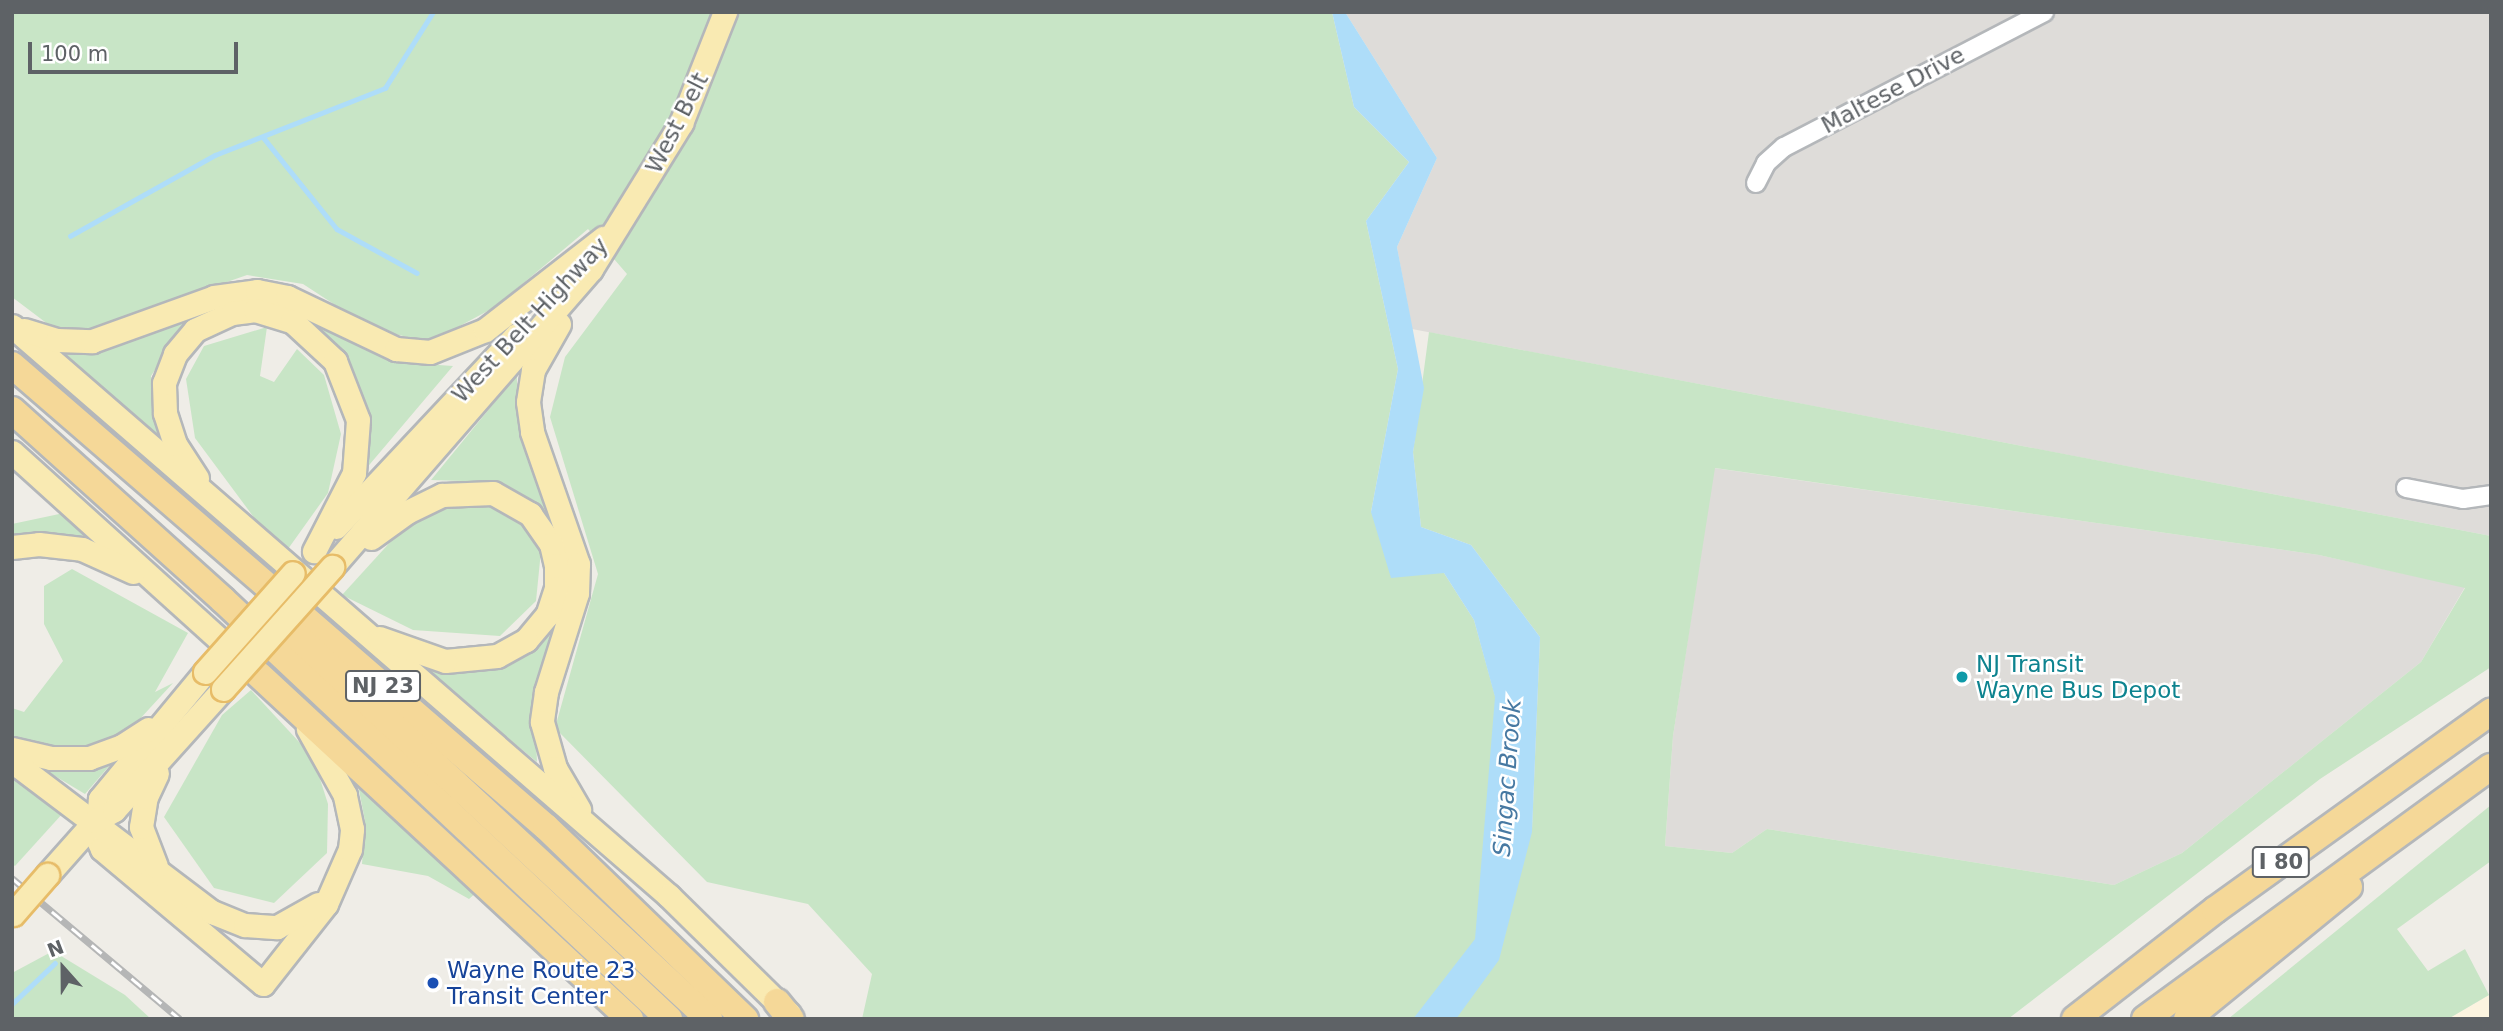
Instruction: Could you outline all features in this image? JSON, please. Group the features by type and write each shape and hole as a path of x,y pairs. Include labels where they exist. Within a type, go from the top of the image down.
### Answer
{"highway":[{"name":"NJ 23","path":"12,365 546,827 745,1019"},
{"path":"12,376 709,1019"},
{"name":"NJ 23","path":"12,410 103,490 669,1019"},
{"path":"12,423 103,490"},
{"path":"259,675 630,1019"},
{"name":"I 80","path":"2075,1019 2215,911 2491,712"},
{"name":"I 80","path":"2145,1019 2491,767"},
{"path":"2187,1019 2389,855 2410,824"}],"main road":[{"name":"West Belt","path":"616,228 681,123 725,12"},
{"name":"West Belt Highway","path":"13,914 95,821 114,810 173,747 332,567 577,288 616,228"},
{"name":"West Belt Highway","path":"95,821 100,799 205,672 314,551 616,228"},
{"path":"12,325 57,340 92,341 214,297 257,291 293,300 396,349 430,352 485,330 616,228"},
{"path":"604,249 540,355 529,387 528,410 578,571 573,607 543,706 547,745 571,798 632,864"},
{"path":"238,526 193,474 175,443 165,413 164,383 175,354 195,330 219,317 256,310 292,321 315,339 343,375 355,405 359,437 354,473 314,551"},
{"path":"12,325 332,608 632,864 788,1013"},
{"path":"12,452 259,675 309,730 338,778 352,829 345,868 321,912 263,984 102,849 95,821"},
{"path":"332,567 425,502 477,491 507,498 530,514 551,544 557,576 553,602 538,628 512,649 481,660 445,661 411,652 361,628 332,608"},
{"path":"12,547 61,545 103,556 186,608"},
{"path":"12,749 71,760 105,753 141,735 182,700"},
{"path":"164,877 144,840 142,812 173,747"},
{"path":"12,761 95,821 196,904 245,925 277,927 294,922 321,901 345,868"}],"street":[{"name":"Maltese Drive","path":"1756,183 1766,163 1784,147 2045,12"},
{"path":"2406,488 2463,499 2491,495"}],"shaded area":[{"path":"1345,12 2491,12 2491,536 1412,329 1397,247 1437,158"},
{"name":"NJ Transit Wayne Bus Depot","path":"1714,468 2319,555 2465,587 2421,662 2182,853 2114,885 1767,829 1732,853 1665,846 1673,736"},
{"path":"2491,994 2491,1019 2448,1019 2489,995"}],"green space":[{"path":"13,12 1332,12 1354,107 1409,162 1366,221 1398,369 1371,512 1444,573 1474,620 1532,829 1540,637 1471,545 1421,527 1413,452 1429,332 2491,536 2491,667 2320,779 2008,1019 862,1019 872,974 808,904 707,882 555,728 598,574 550,417 565,357 627,274 588,229 495,307 430,342 372,329 303,284 247,275 95,328 53,328 12,297","holes":["1715,468 2319,555 2465,588 2421,662 2182,853 2114,885 1767,829 1732,853 1665,846 1673,736"]},
{"path":"193,311 151,376 159,437 50,344"},
{"path":"306,313 402,358 396,362 453,366 359,477 365,425 351,368"},
{"path":"267,327 260,376 274,382 297,349 324,375 341,434 328,493 288,549 264,531 195,438 186,379 204,346"},
{"path":"517,375 517,420 556,525 496,482 431,480"},
{"path":"462,500 516,509 541,551 536,601 500,636 413,630 342,595 414,516"},
{"path":"64,513 92,537 42,532 12,537 12,524"},
{"path":"72,569 188,633 155,692 173,683 138,721 109,739 70,750 12,741 12,708 24,712 63,661 44,624 44,586"},
{"path":"553,623 534,696 537,762 414,661 476,666"},
{"path":"251,690 313,757 328,804 327,853 274,903 214,888 164,817 222,715"},
{"path":"117,757 85,794 35,764"},
{"path":"12,777 63,813 15,866 12,864"},
{"path":"358,785 478,891 469,899 428,876 362,864 365,821"},
{"path":"2491,805 2491,861 2397,929 2428,971 2465,949 2489,995 2448,1019 2228,1019"},
{"path":"53,951 125,995 151,1019 12,1019 12,973"}],"water":[{"name":"Singac Brook","path":"1332,12 1345,12 1437,158 1397,247 1424,388 1413,452 1421,527 1471,545 1540,637 1532,832 1499,960 1456,1019 1413,1019 1475,939 1495,697 1474,620 1444,573 1391,578 1371,512 1398,369 1366,221 1409,162 1354,107"}],"waterway":[{"path":"70,236 215,155 385,88 433,12"},
{"path":"263,137 337,229 417,273"},
{"path":"12,1004 55,963"}],"railway":[{"path":"12,878 180,1019"}],"place":[{"name":"NJ Transit Wayne Bus Depot","path":"1962,677"},
{"name":"Wayne Route 23 Transit Center","path":"433,983"}]}
